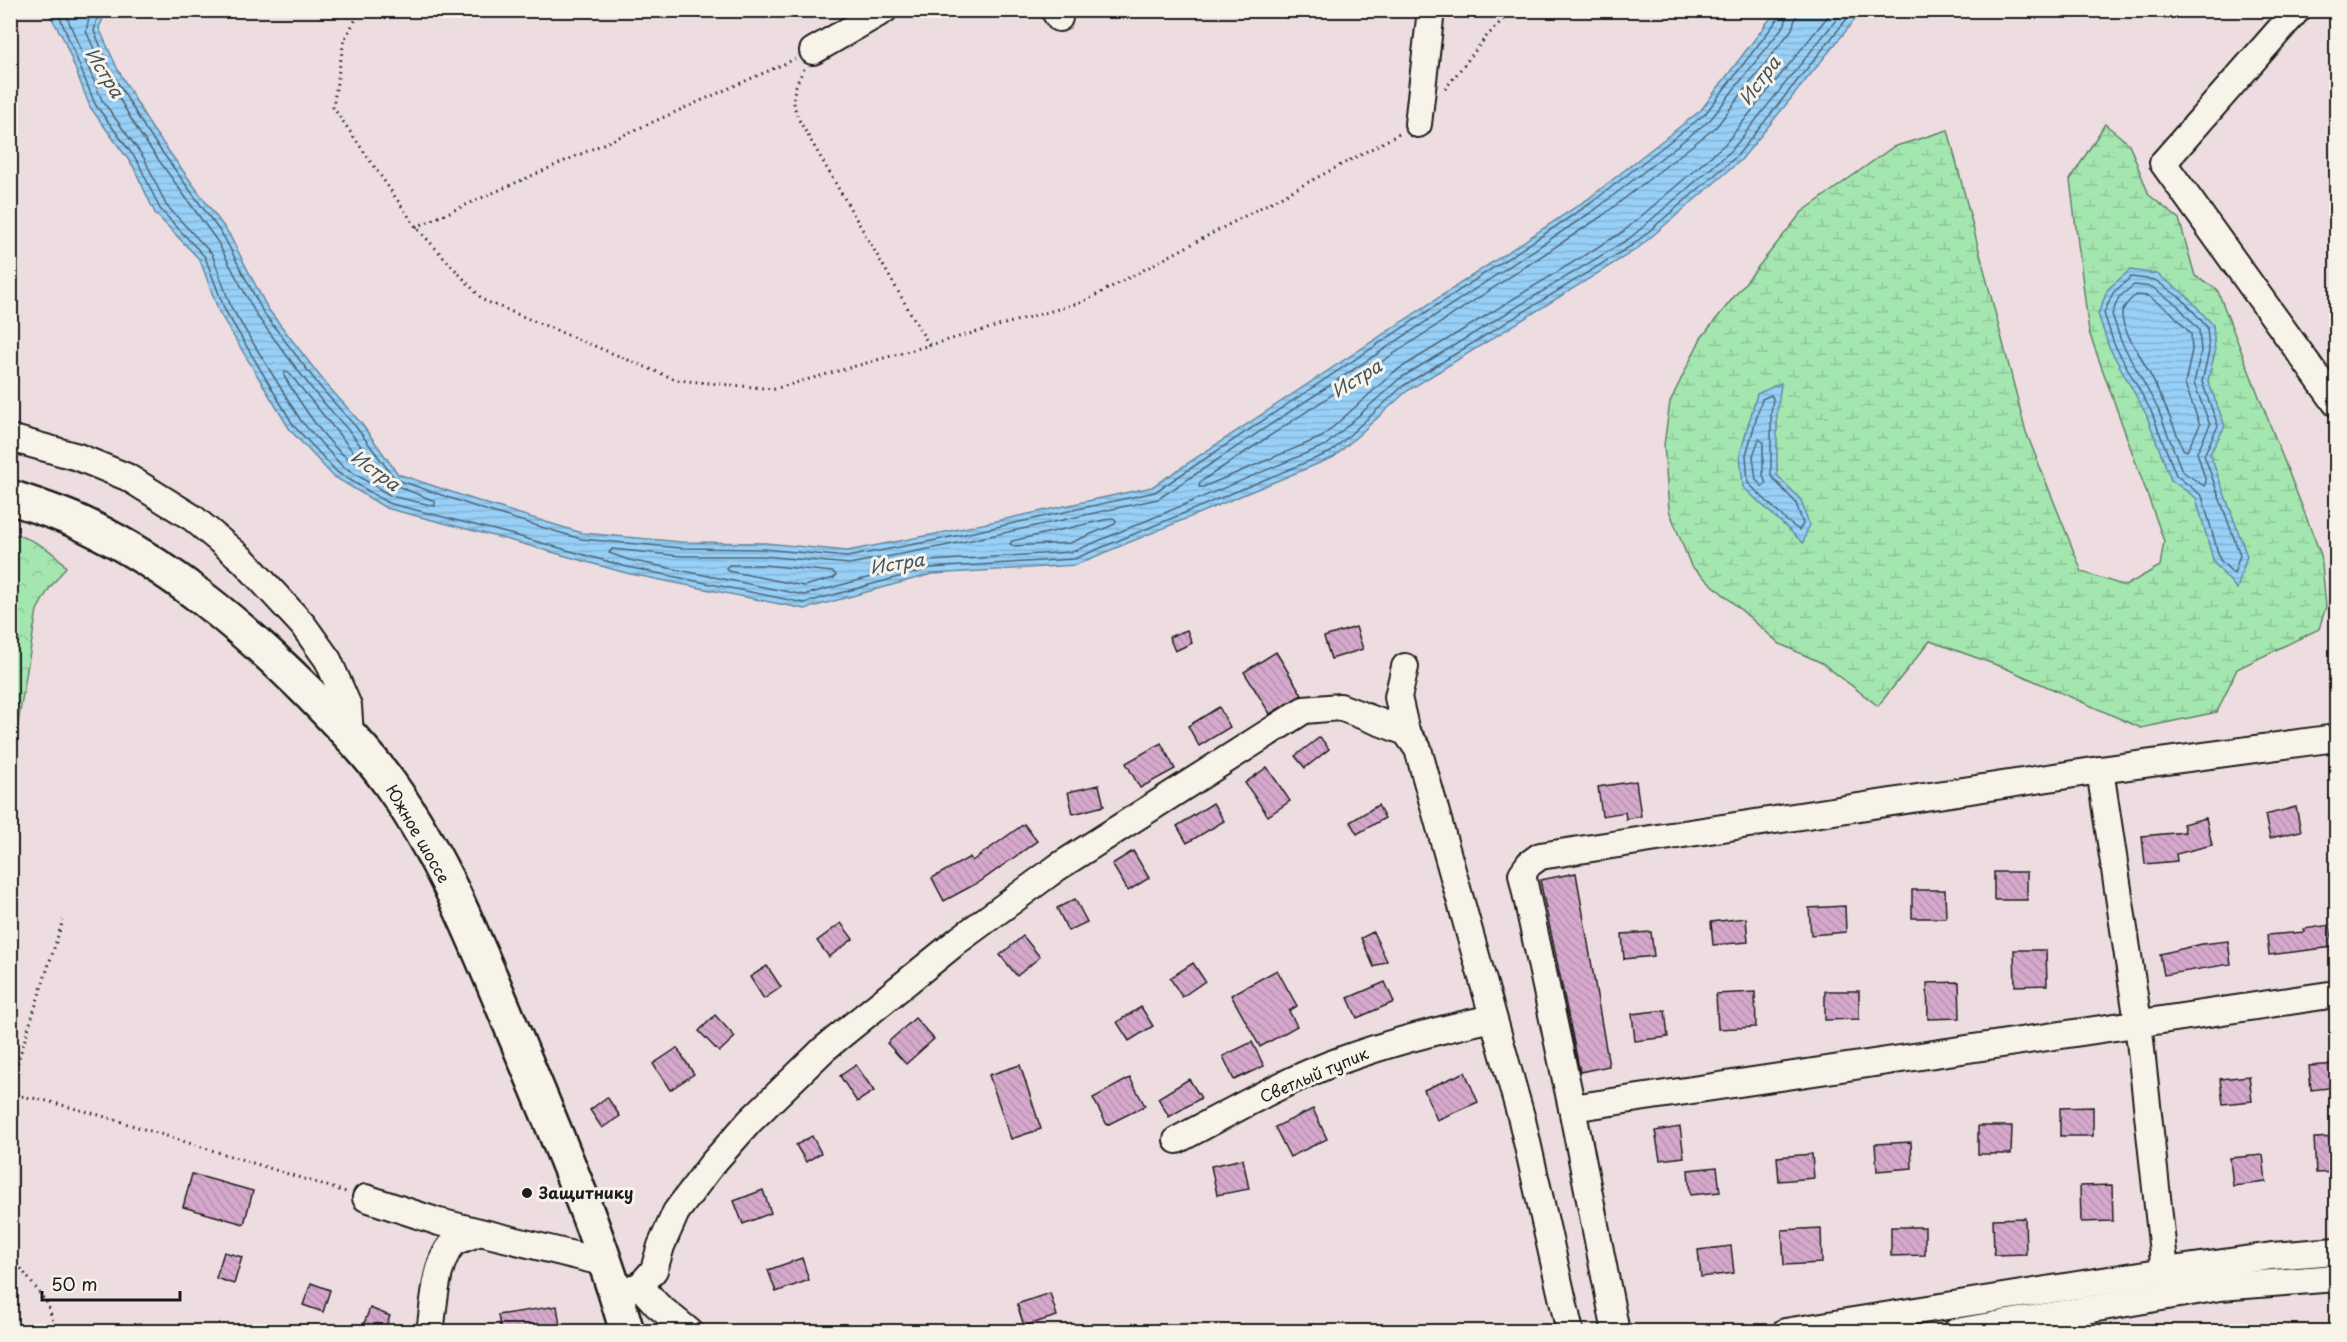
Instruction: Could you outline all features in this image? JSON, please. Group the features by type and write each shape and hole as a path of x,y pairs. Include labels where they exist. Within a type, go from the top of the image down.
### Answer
{"main road":[{"name":"Южное шоссе","path":"10,497 85,525 141,556 195,592 263,647 350,735 390,784 432,852 476,943 578,1187 621,1281 627,1332"}],"street":[{"path":"813,51 884,10"},
{"path":"1418,124 1431,10"},
{"path":"2297,10 2163,163 2337,403"},
{"path":"10,438 78,457 128,477 193,518 243,560 303,625 328,660 348,706 350,735"},
{"path":"1405,667 1398,697 1406,732 1418,749 1437,810 1522,1120 1570,1332"},
{"path":"621,1281 654,1270 661,1246 676,1212 712,1164 750,1121 824,1048 960,939 1058,867 1304,710 1340,707 1406,732"},
{"path":"1616,1332 1572,1108 1522,874 1529,864 1540,856 2100,770 2337,738"},
{"path":"2100,770 2138,1022 2165,1271"},
{"path":"1572,1108 2337,994"},
{"name":"Светлый тупик","path":"1176,1140 1281,1086 1341,1060 1435,1030 1493,1018"},
{"path":"366,1198 439,1222 479,1232 621,1281 657,1305 690,1332"},
{"path":"439,1222 454,1244"},
{"path":"430,1332 443,1260 454,1244 479,1232"},
{"path":"1785,1332 2165,1271 2272,1256 2337,1251"},
{"path":"1956,1332 2220,1287 2337,1278"}],"path":[{"path":"10,14 18,10"},
{"path":"362,10 344,40 333,107 416,227 483,300 677,381 774,389 1083,302 1418,124"},
{"path":"1445,89 1485,37 1512,10"},
{"path":"416,227 813,51"},
{"path":"813,51 796,82 792,104 799,120 929,345"},
{"path":"10,1086 63,920"},
{"path":"10,1094 99,1115 366,1198"},
{"path":"10,1254 47,1303 57,1332"}],"green space":[{"path":"2105,124 2129,144 2149,195 2179,219 2195,276 2217,289 2321,555 2326,606 2319,629 2237,669 2217,712 2141,728 2005,668 1930,641 1878,706 1822,663 1780,644 1691,566 1669,510 1664,445 1670,402 1701,338 1802,212 1893,147 1948,130 2026,432 2082,572 2125,586 2160,566 2164,541 2089,332 2070,180"},
{"path":"11,534 42,546 66,567 37,610 11,766"}],"water":[{"name":"Истра","path":"51,11 106,11 99,28 118,70 151,127 229,234 268,309 326,384 361,423 398,474 582,533 681,542 765,543 847,551 1152,487 1588,199 1701,110 1776,11 1862,11 1741,160 1637,249 1407,391 1334,457 1075,565 932,574 805,609 626,573 386,508 333,476 290,430 219,312 200,260 155,213 133,166 90,107 64,40 50,15"},
{"path":"2130,270 2157,274 2186,295 2213,325 2215,352 2208,381 2225,426 2210,454 2247,556 2237,589 2214,563 2196,498 2171,480 2146,414 2109,347 2098,314 2108,289"},
{"path":"1781,383 1777,414 1777,475 1801,500 1809,524 1803,543 1743,487 1740,454 1757,394"}],"building":[{"path":"1356,627 1363,649 1331,659 1324,637"},
{"path":"1187,630 1192,643 1175,651 1169,637"},
{"path":"1276,652 1302,695 1270,714 1244,672"},
{"path":"1219,707 1230,727 1199,746 1188,726"},
{"path":"1320,737 1329,749 1305,768 1295,756"},
{"path":"1161,743 1175,769 1140,788 1126,763"},
{"path":"1267,767 1290,801 1268,816 1245,783"},
{"path":"1636,781 1641,816 1626,819 1625,812 1602,816 1598,787"},
{"path":"1099,785 1104,806 1073,814 1068,792"},
{"path":"1213,803 1224,821 1187,843 1177,826"},
{"path":"1378,805 1385,818 1357,834 1350,822"},
{"path":"2296,807 2301,831 2270,838 2265,815"},
{"path":"2206,818 2212,845 2176,854 2177,861 2145,864 2142,836 2185,832 2183,824"},
{"path":"1024,824 1037,841 981,881 944,901 932,878 970,857 972,861"},
{"path":"1133,851 1149,878 1128,891 1112,864"},
{"path":"1994,872 2027,872 2027,900 1994,900"},
{"path":"1576,873 1609,1066 1580,1072 1540,880"},
{"path":"1912,890 1945,890 1946,918 1912,918"},
{"path":"1075,899 1087,922 1068,931 1057,908"},
{"path":"1845,906 1846,932 1811,935 1809,908"},
{"path":"1746,918 1748,942 1713,945 1711,922"},
{"path":"841,923 853,939 829,957 817,941"},
{"path":"2330,925 2333,947 2269,955 2267,935 2305,932 2304,929"},
{"path":"1373,932 1387,961 1374,967 1361,938"},
{"path":"1651,932 1654,956 1624,959 1622,934"},
{"path":"1023,936 1040,957 1017,976 1000,955"},
{"path":"2228,941 2231,964 2164,975 2160,954 2202,944"},
{"path":"2014,950 2046,950 2047,985 2015,986"},
{"path":"1193,963 1205,981 1182,997 1170,978"},
{"path":"767,966 781,987 764,999 750,977"},
{"path":"1277,970 1297,1006 1289,1011 1297,1026 1260,1047 1231,995"},
{"path":"1385,982 1394,1002 1357,1018 1348,998"},
{"path":"1959,982 1960,1018 1928,1019 1927,983"},
{"path":"1825,991 1859,991 1859,1019 1825,1020"},
{"path":"1755,992 1756,1027 1718,1029 1716,994"},
{"path":"1141,1007 1153,1026 1129,1041 1117,1022"},
{"path":"1665,1010 1668,1037 1635,1041 1632,1014"},
{"path":"715,1015 735,1037 719,1052 699,1031"},
{"path":"915,1018 934,1039 906,1064 887,1043"},
{"path":"1252,1042 1264,1066 1234,1080 1223,1056"},
{"path":"677,1048 694,1074 670,1090 653,1064"},
{"path":"2337,1064 2337,1087 2311,1090 2309,1066"},
{"path":"856,1065 874,1091 857,1102 840,1076"},
{"path":"1020,1065 1041,1129 1011,1139 989,1075"},
{"path":"1465,1072 1478,1102 1437,1120 1424,1090"},
{"path":"2249,1076 2252,1101 2223,1104 2220,1079"},
{"path":"1130,1078 1145,1106 1107,1125 1093,1098"},
{"path":"1189,1079 1201,1098 1169,1117 1158,1098"},
{"path":"607,1097 620,1116 602,1128 590,1110"},
{"path":"2093,1107 2093,1136 2060,1136 2060,1108"},
{"path":"1313,1109 1327,1139 1290,1157 1275,1127"},
{"path":"1978,1126 2012,1126 2011,1154 1978,1154"},
{"path":"1680,1127 1684,1157 1660,1160 1655,1131"},
{"path":"812,1136 821,1153 806,1162 796,1145"},
{"path":"2337,1137 2337,1172 2316,1173 2314,1138"},
{"path":"1911,1142 1912,1168 1877,1171 1875,1144"},
{"path":"1812,1154 1814,1178 1779,1181 1777,1157"},
{"path":"2263,1155 2266,1182 2233,1186 2230,1158"},
{"path":"1243,1159 1249,1189 1217,1195 1211,1166"},
{"path":"1717,1167 1720,1192 1690,1195 1688,1170"},
{"path":"192,1174 253,1191 244,1224 183,1207"},
{"path":"2112,1185 2113,1221 2081,1222 2080,1186"},
{"path":"763,1190 771,1213 743,1224 734,1201"},
{"path":"2025,1218 2026,1254 1994,1255 1993,1219"},
{"path":"1891,1227 1925,1227 1925,1255 1891,1256"},
{"path":"1821,1228 1822,1263 1784,1265 1782,1230"},
{"path":"1731,1246 1734,1273 1701,1277 1698,1250"},
{"path":"224,1252 242,1257 234,1284 216,1278"},
{"path":"802,1258 809,1280 776,1292 768,1270"},
{"path":"311,1283 330,1290 323,1312 303,1305"},
{"path":"1050,1293 1057,1316 1024,1326 1017,1304"},
{"path":"557,1306 561,1332 501,1332 498,1315"},
{"path":"370,1308 390,1316 384,1332 375,1332 363,1326"}],"place":[{"name":"Защитнику","path":"527,1193"}]}
